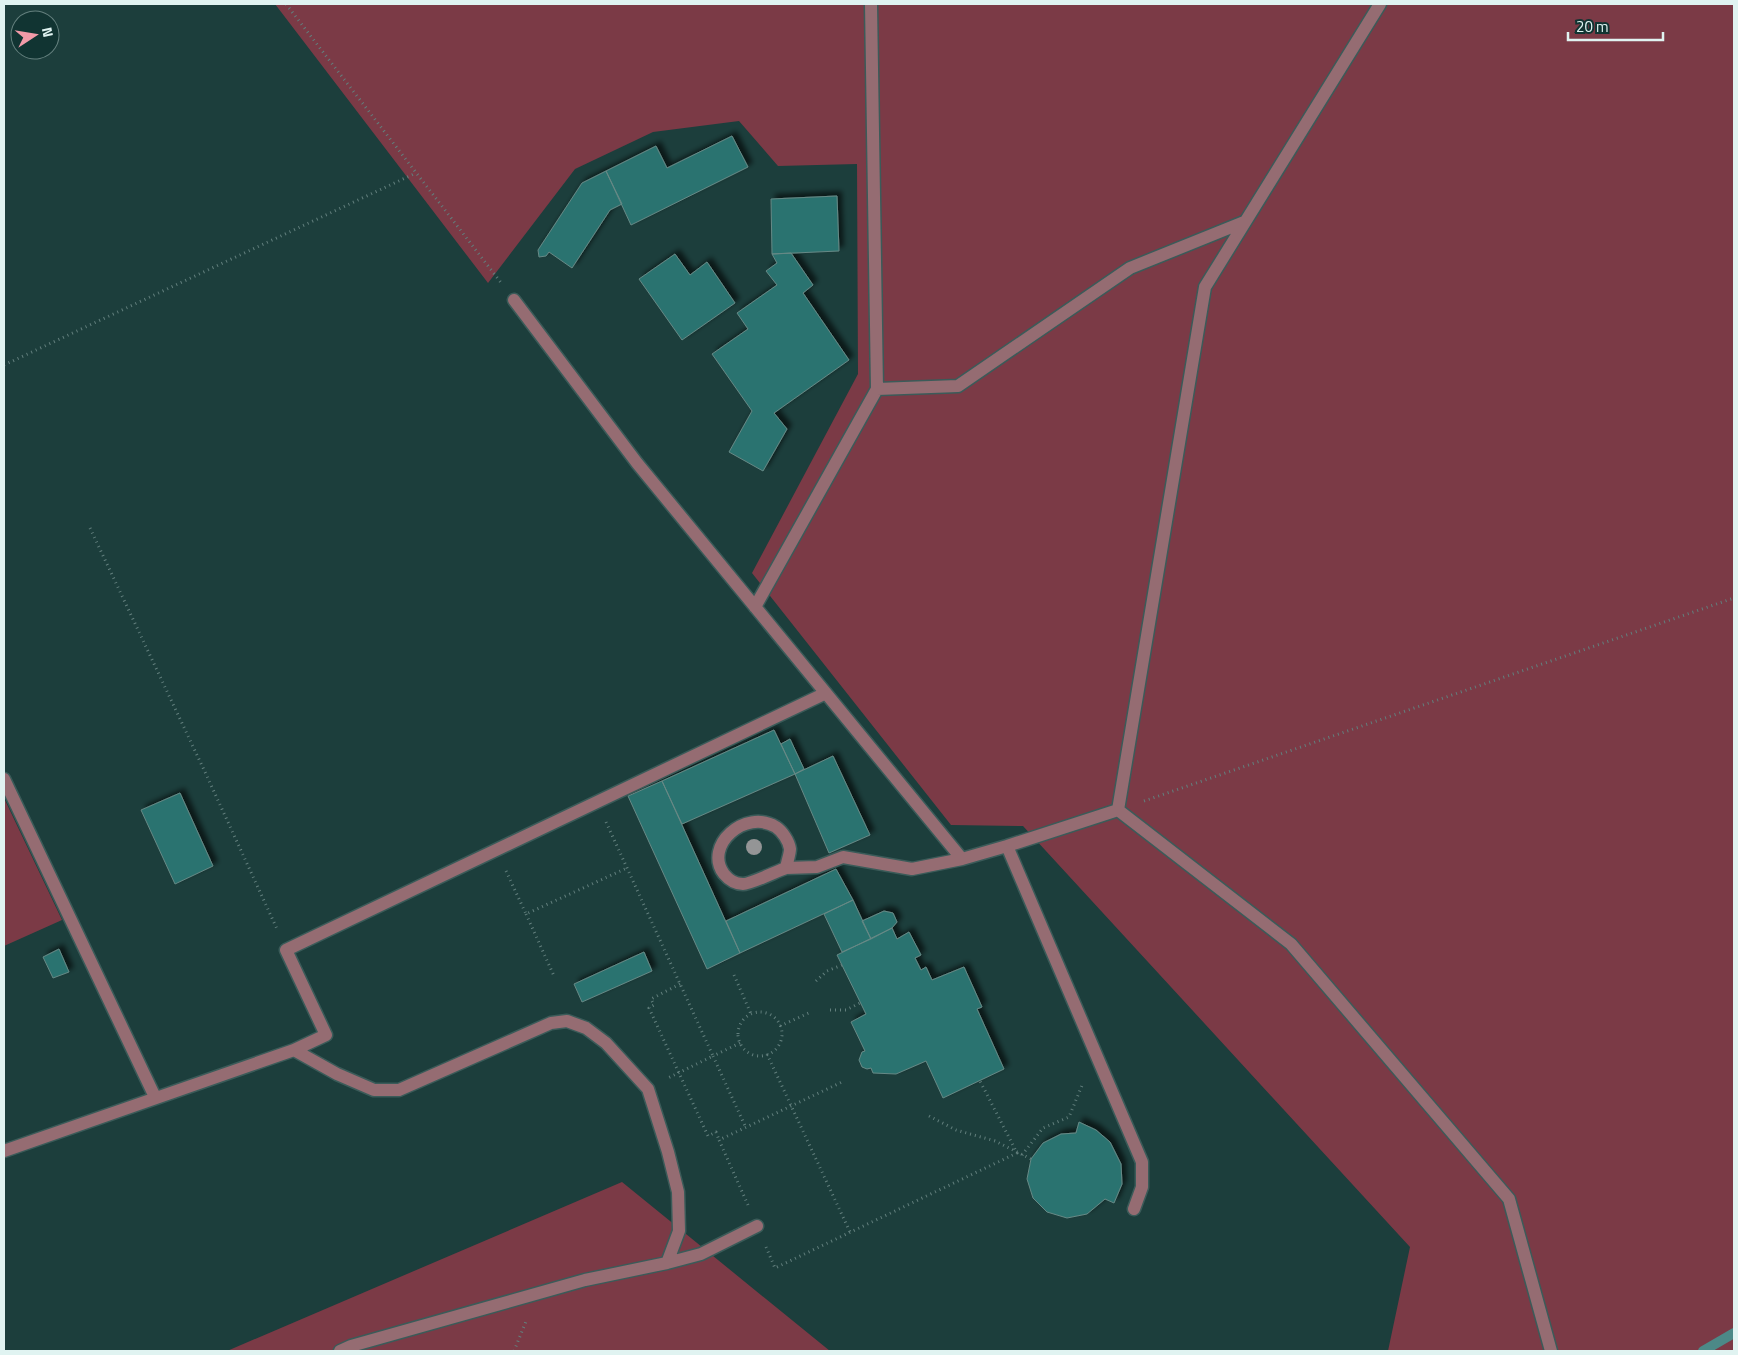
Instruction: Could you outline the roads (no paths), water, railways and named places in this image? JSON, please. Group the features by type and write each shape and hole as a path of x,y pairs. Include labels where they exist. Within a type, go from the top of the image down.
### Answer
{"lane":[{"path":"755,607 877,389 871,4"},
{"path":"1118,810 1205,287 1380,4"},
{"path":"877,389 958,386 1130,268 1244,222"},
{"path":"514,300 637,463 962,860"},
{"path":"4,1151 294,1050 326,1035 286,950 826,693"},
{"path":"4,779 155,1097"},
{"path":"786,868 790,848 781,830 768,822 753,821 736,828 723,841 718,856 721,870 729,881 744,884 786,868 816,867 843,857 912,870 962,860 1118,810"},
{"path":"1118,810 1291,944 1509,1199 1551,1351"},
{"path":"1008,846 1142,1162 1142,1187 1134,1209"},
{"path":"294,1050 337,1074 374,1090 399,1090 551,1023 567,1020 586,1028 606,1043 648,1089 668,1152 678,1192 678,1231 667,1263"},
{"path":"340,1351 425,1324 585,1280 701,1254 758,1226"}],"waterway":[{"path":"1703,1351 1734,1333"}]}
